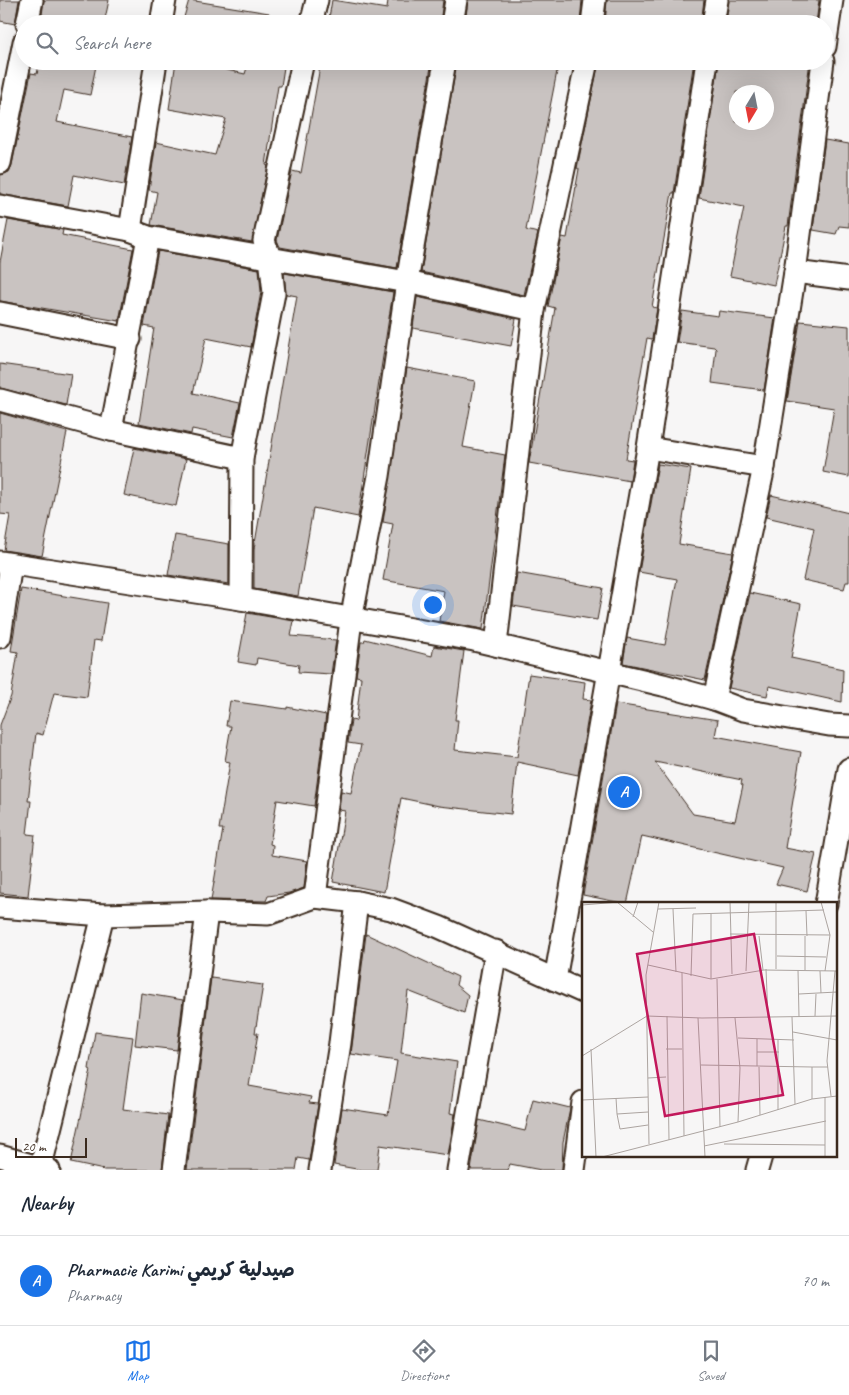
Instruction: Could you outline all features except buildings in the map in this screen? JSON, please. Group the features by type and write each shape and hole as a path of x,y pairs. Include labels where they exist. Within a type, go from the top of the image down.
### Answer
{"street":[{"path":"29,15 32,0"},
{"path":"163,15 165,0"},
{"path":"313,15 316,0"},
{"path":"454,15 456,0"},
{"path":"594,15 596,0"},
{"path":"714,15 717,0"},
{"path":"830,15 832,0"},
{"path":"0,163 18,70"},
{"path":"111,430 130,339 155,70"},
{"path":"241,599 242,458 274,293 270,256 264,241 300,70"},
{"path":"315,897 351,620 379,476 406,282 444,70"},
{"path":"496,645 534,310 585,70"},
{"path":"555,980 648,448 706,70"},
{"path":"714,699 764,467 795,272 822,70"},
{"path":"0,206 406,282 534,310"},
{"path":"795,272 849,280"},
{"path":"0,313 130,339"},
{"path":"0,400 111,430 242,458"},
{"path":"648,448 764,467"},
{"path":"0,637 6,563 241,599 496,645 714,699 744,710 829,725 849,726"},
{"path":"826,902 849,769"},
{"path":"0,907 102,915 207,912 268,914 315,897 357,902 391,909 496,951 582,992"},
{"path":"320,1170 340,1043 357,902"},
{"path":"174,1170 207,912"},
{"path":"0,1156 43,1169 102,915"},
{"path":"458,1170 496,951"},
{"path":"574,1170 582,1110"}],"place":[{"name":"Pharmacie Karimi صيدلية كريمي","path":"624,792"}]}
